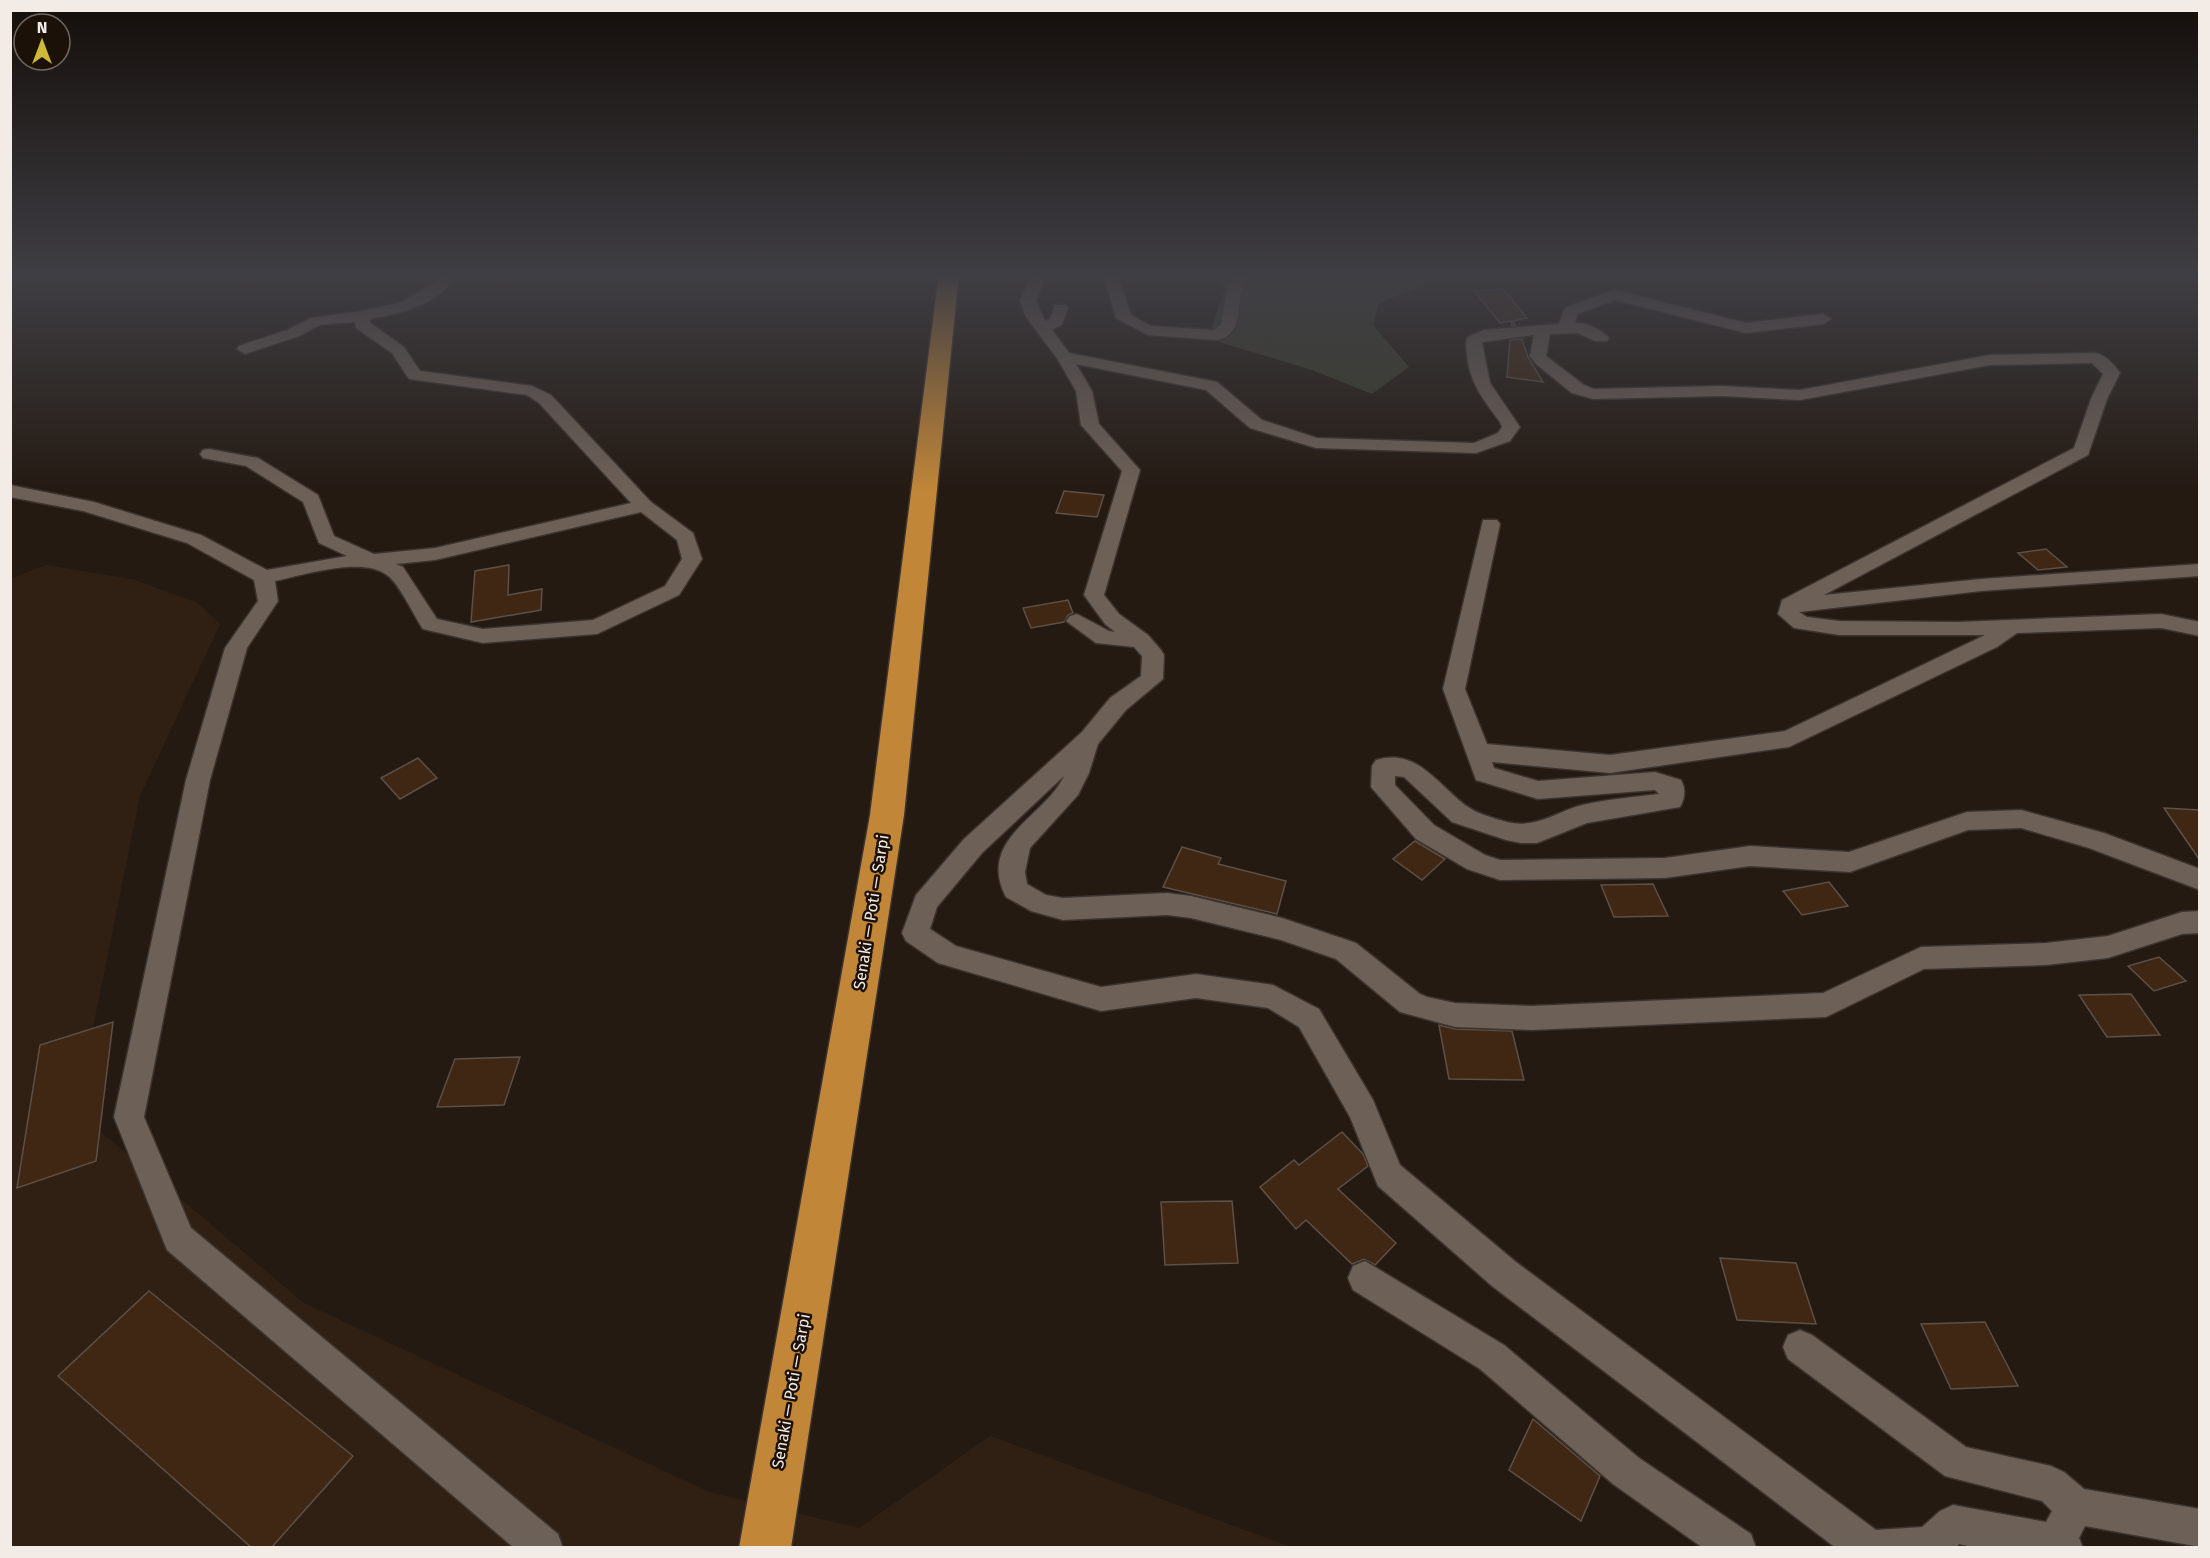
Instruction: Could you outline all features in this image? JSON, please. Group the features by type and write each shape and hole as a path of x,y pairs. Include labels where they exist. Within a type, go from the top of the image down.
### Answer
{"highway":[{"name":"Senaki — Poti — Sarpi","path":"765,1548 887,815 941,346"}],"street":[{"path":"245,349 255,346"},
{"path":"209,454 252,462 312,499 326,539 396,571 430,624 483,636 597,627 672,590 692,560 686,537 644,506 545,399 531,391 415,375 398,350 392,346"},
{"path":"1060,346 1064,357 1084,391 1090,424 1131,470 1094,595 1112,619 1140,640 1154,655 1152,679 1118,704 1090,738 973,846 925,903 915,933 948,955 1101,999 1196,986 1273,997 1309,1018 1362,1110 1389,1175 1504,1274 1868,1548"},
{"path":"1064,357 1210,386 1256,424 1316,443 1476,448 1504,437 1511,427 1508,419 1487,396 1475,362 1474,346"},
{"path":"1540,346 1538,356 1542,360 1578,389 1593,394 1721,391 1800,394 1990,360 2096,358 2112,373 2099,399 2082,451 1789,605"},
{"path":"10,491 87,506 194,539 264,577 327,564 435,554 644,506"},
{"path":"1490,524 1454,689 1484,774 1538,790 1647,780 1672,786 1671,801 1584,814 1537,833 1521,833 1461,815 1410,769 1384,766 1383,787 1425,832 1476,862 1500,870 1549,871 1665,868 1750,856 1850,862 1967,821 2020,819 2095,840 2199,880"},
{"path":"1789,605 1981,585 2199,570"},
{"path":"264,577 268,601 236,648 198,780 129,1117 179,1239 544,1548"},
{"path":"1789,605 1788,614 1801,623 1839,628 2161,621 2199,629"},
{"path":"1077,621 1104,638 1140,640"},
{"path":"1478,752 1610,764 1789,739 1989,642 2013,626"},
{"path":"1090,738 1070,787 1017,844 1010,871 1015,890 1040,904 1063,909 1167,904 1191,907 1282,929 1346,951 1410,1003 1455,1015 1532,1018 1826,1005 1921,958 2046,954 2108,947 2182,923 2199,922"},
{"path":"1365,1278 1492,1357 1626,1471 1737,1548"},
{"path":"1800,1347 1958,1463 2051,1485 2076,1506 2199,1528"},
{"path":"1880,1548 1930,1546 1953,1524 2060,1545 2076,1506"}],"shaded area":[{"path":"46,565 135,580 198,603 220,624 140,796 76,1111 304,1303 709,1492 859,1528 990,1436 1291,1547 11,1548 10,579"}],"green space":[{"path":"1231,346 1391,346 1409,367 1372,394 1312,370"}],"building":[{"path":"1510,346 1524,346 1528,357 1543,382 1507,377"},
{"path":"1064,491 1104,495 1097,517 1056,513"},
{"path":"2046,549 2067,567 2038,570 2018,553"},
{"path":"509,565 508,595 542,589 541,610 471,622 475,571"},
{"path":"1068,600 1073,613 1068,615 1064,622 1031,628 1023,608"},
{"path":"418,758 437,778 400,799 381,778"},
{"path":"2164,808 2199,810 2199,859"},
{"path":"1415,841 1445,859 1422,880 1393,859"},
{"path":"1182,847 1221,858 1218,864 1286,881 1277,914 1163,887"},
{"path":"1829,882 1848,906 1802,915 1783,891"},
{"path":"1653,884 1668,916 1614,917 1601,885"},
{"path":"2159,957 2186,981 2154,991 2128,966"},
{"path":"2131,994 2160,1035 2107,1037 2079,995"},
{"path":"113,1022 96,1161 17,1188 40,1045"},
{"path":"1439,1025 1455,1029 1512,1031 1524,1080 1449,1079"},
{"path":"520,1057 504,1105 437,1107 455,1059"},
{"path":"1342,1132 1363,1154 1368,1166 1338,1189 1396,1243 1375,1265 1364,1259 1352,1264 1306,1220 1296,1229 1260,1187 1294,1160 1299,1165"},
{"path":"1232,1201 1238,1263 1165,1265 1161,1202"},
{"path":"1720,1258 1796,1263 1816,1324 1737,1320"},
{"path":"149,1291 353,1456 271,1548 252,1548 58,1376"},
{"path":"1985,1322 2018,1386 1951,1389 1921,1324"},
{"path":"1533,1419 1600,1476 1581,1521 1509,1470"}]}
